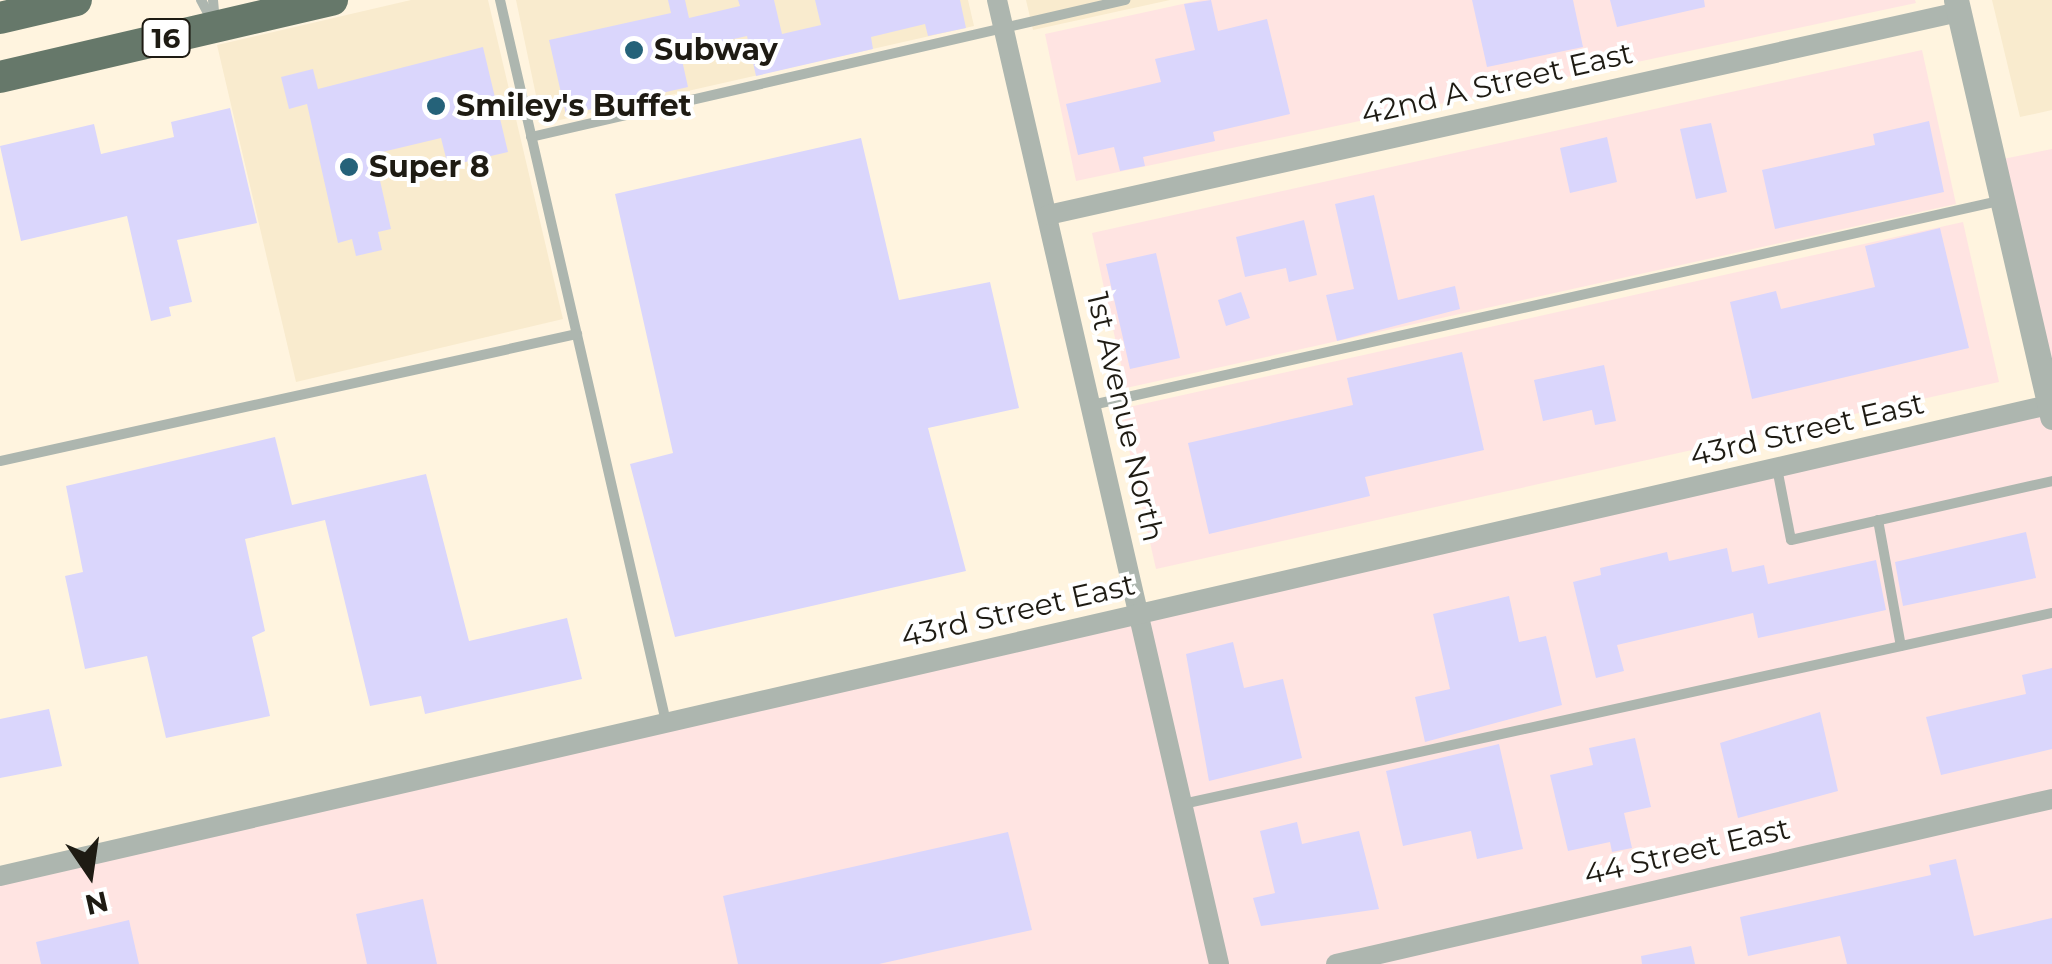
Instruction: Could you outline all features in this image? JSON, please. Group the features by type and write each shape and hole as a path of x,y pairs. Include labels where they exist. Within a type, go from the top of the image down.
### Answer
{"highway":[{"path":"0,18 76,0"},
{"name":"16","path":"0,77 210,9 332,0"}],"street":[{"name":"1st Avenue North","path":"997,0 1219,964"},
{"path":"1958,6 2051,411"},
{"name":"42nd A Street East","path":"1048,215 1958,6"},
{"name":"43rd Street East","path":"0,876 1777,468 2051,411"},
{"name":"44 Street East","path":"1336,964 2052,799"}],"lane":[{"path":"500,0 666,722"},
{"path":"532,137 1125,0"},
{"path":"1092,405 2002,201"},
{"path":"0,462 576,334"},
{"path":"1777,468 1791,540 2052,481"},
{"path":"1878,520 1901,646"},
{"path":"1182,804 2052,613"}],"shaded area":[{"path":"411,0 488,0 563,319 296,382 217,45"},
{"path":"516,0 968,0 974,26 542,124"},
{"path":"1026,0 1170,0 1033,30"},
{"path":"1201,0 1916,3 1076,181 1045,34"},
{"path":"1992,0 2052,0 2052,110 2020,117"},
{"path":"1922,50 1956,204 1126,388 1092,233"},
{"path":"2052,149 2052,964 0,964 0,876 2049,405 1993,161"},
{"path":"1963,222 1999,382 1156,569 1120,409"}],"building":[{"path":"668,0 685,0 689,18 740,6 738,0 774,0 782,34 821,25 815,0 960,0 966,28 928,36 925,24 871,37 873,49 756,76 747,36 680,51 688,87 566,115 549,40 671,13"},
{"path":"1211,0 1218,31 1267,19 1290,114 1213,132 1215,141 1143,157 1145,166 1120,171 1114,147 1078,155 1066,104 1161,82 1155,59 1195,50 1184,4"},
{"path":"1472,0 1573,0 1583,47 1487,67"},
{"path":"1610,0 1704,0 1705,7 1617,27"},
{"path":"483,47 508,152 448,166 441,138 374,154 391,229 378,232 382,250 356,256 352,239 338,243 307,104 289,109 281,77 313,69 318,89"},
{"path":"230,108 257,223 177,240 192,302 169,307 171,316 151,321 127,216 21,241 0,146 94,124 101,154 174,137 171,122"},
{"path":"1929,121 1944,192 1775,229 1762,170 1875,145 1873,134"},
{"path":"1711,123 1727,192 1696,199 1680,129"},
{"path":"1607,137 1617,182 1570,193 1560,148"},
{"path":"861,138 899,300 990,282 1019,408 928,428 966,571 675,637 630,464 673,453 615,194"},
{"path":"1374,195 1398,300 1455,286 1460,309 1337,341 1326,295 1354,289 1335,204"},
{"path":"1304,220 1317,275 1289,282 1286,268 1245,277 1236,237"},
{"path":"1940,228 1969,348 1752,399 1730,302 1776,291 1781,309 1875,287 1865,246"},
{"path":"1156,253 1180,358 1130,369 1106,264"},
{"path":"1241,292 1250,318 1226,326 1218,300"},
{"path":"1462,352 1484,450 1365,477 1370,496 1209,534 1188,443 1353,405 1347,378"},
{"path":"1604,365 1616,421 1595,425 1592,410 1543,421 1534,380"},
{"path":"275,437 292,505 426,474 469,641 567,618 582,679 425,714 421,696 370,706 325,520 245,539 265,631 252,637 270,716 166,738 147,656 85,669 65,576 83,572 66,486"},
{"path":"2026,532 2036,578 1903,606 1895,562"},
{"path":"1727,548 1732,572 1764,565 1768,584 1876,560 1886,610 1758,638 1753,613 1617,645 1624,671 1596,678 1573,582 1601,575 1600,568 1667,552 1669,561"},
{"path":"1509,596 1519,642 1546,636 1562,705 1425,742 1415,697 1450,689 1433,614"},
{"path":"1233,642 1244,688 1283,679 1302,758 1209,781 1186,654"},
{"path":"2052,668 2052,749 1941,775 1926,717 2026,694 2022,675"},
{"path":"49,709 62,766 0,778 0,719"},
{"path":"1820,712 1838,791 1738,818 1720,743"},
{"path":"1635,738 1651,807 1624,813 1632,848 1612,852 1610,842 1568,851 1550,775 1593,765 1589,748"},
{"path":"1499,744 1523,849 1477,859 1471,831 1403,846 1386,771"},
{"path":"1297,822 1302,844 1359,831 1379,909 1261,926 1253,898 1275,893 1260,831"},
{"path":"1008,832 1032,930 879,964 738,964 723,896"},
{"path":"1956,859 1974,936 2052,918 2052,964 1847,964 1840,936 1748,956 1740,917 1931,875 1929,865"},
{"path":"423,899 437,964 367,964 356,914"},
{"path":"129,920 139,964 41,964 36,942"},
{"path":"1691,946 1695,964 1642,964 1641,956"}],"place":[{"name":"Subway","path":"634,50"},
{"name":"Smiley's Buffet","path":"436,106"},
{"name":"Super 8","path":"349,167"}]}
